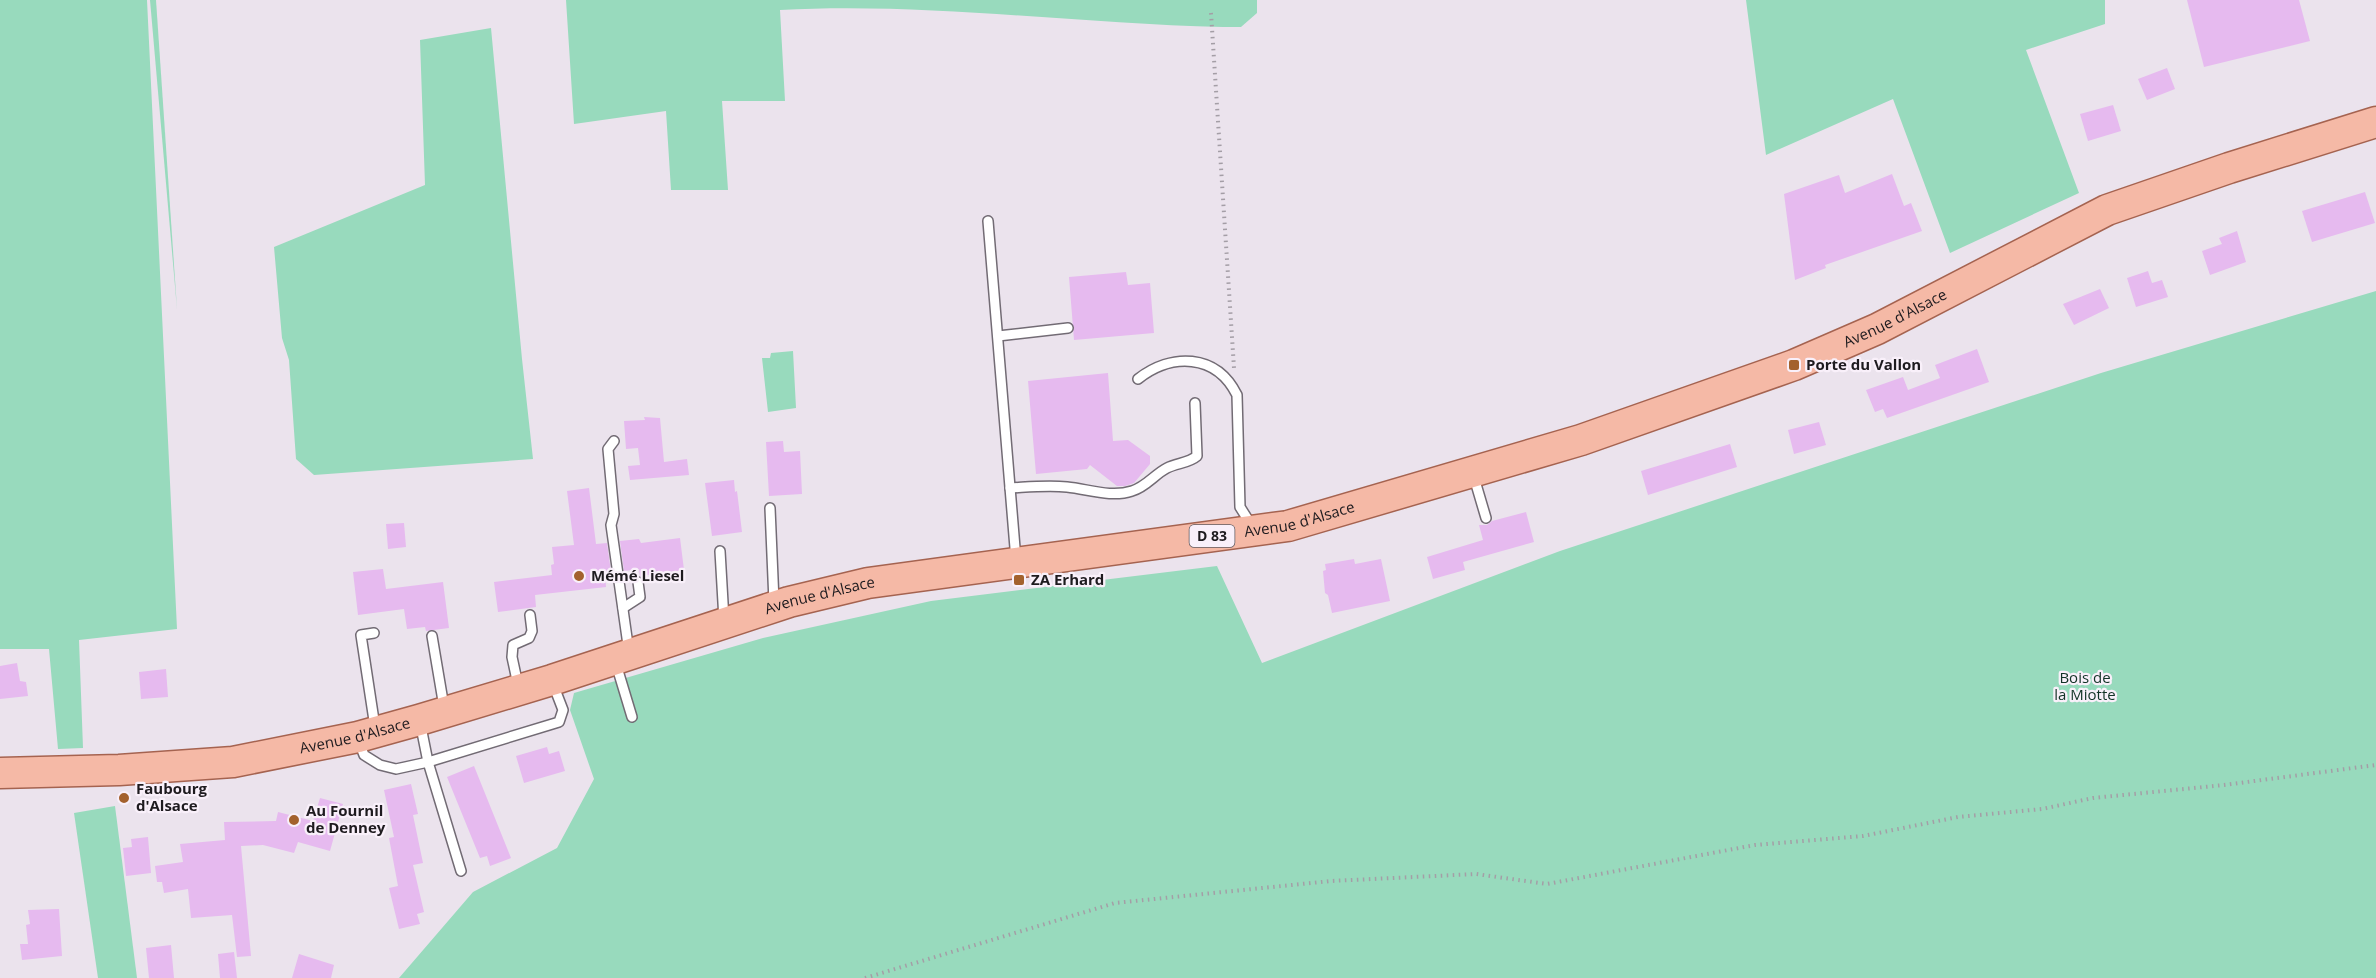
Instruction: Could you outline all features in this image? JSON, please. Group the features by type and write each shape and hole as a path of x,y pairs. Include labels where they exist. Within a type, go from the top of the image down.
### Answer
{"main road":[{"name":"Avenue d'Alsace","path":"0,773 119,770 234,762 367,735 552,680 724,622 868,583 1288,526 1581,440 1794,364 1877,329 2107,210 2229,168 2376,122"}],"lane":[{"path":"988,221 1017,562"},
{"path":"998,336 1068,328"},
{"path":"1138,379 1152,368 1177,362 1197,361 1216,369 1231,383 1237,395 1240,507 1255,530"},
{"path":"1010,488 1042,486 1068,487 1092,492 1132,491 1150,482 1164,469 1191,461 1197,456 1195,403"},
{"path":"614,441 608,449 614,514 611,525 623,608 621,657 632,717"},
{"path":"1473,472 1486,518"},
{"path":"770,508 775,607"},
{"path":"720,551 724,622"},
{"path":"623,608 640,597 638,582"},
{"path":"519,690 512,657 513,645 529,638 532,631 530,615"},
{"path":"374,633 361,635 367,735 364,755 380,765 396,769 428,762 559,723 563,710 552,680"},
{"path":"432,636 432,716 428,762 461,871"}],"path":[{"path":"1211,13 1234,369 1231,383"},
{"path":"865,978 1115,903 1330,881 1476,874 1547,884 1755,845 1863,836 1958,817 2042,809 2093,798 2376,765"}],"green space":[{"path":"0,0 147,0 177,629 79,640 83,748 58,749 49,649 0,649"},
{"path":"150,0 156,0 177,309"},
{"path":"566,0 1257,0 1257,13 1241,27 1223,27 946,11 835,8 780,10 785,101 722,101 728,190 671,190 666,111 574,124"},
{"path":"1746,0 2105,0 2105,24 2026,50 2079,193 1950,253 1893,99 1766,155"},
{"path":"491,28 533,459 314,475 296,459 289,360 282,338 274,247 425,185 420,40"},
{"name":"Bois de la Miotte","path":"2376,291 2376,978 399,978 473,892 557,848 594,779 570,710 574,693 763,638 931,601 1217,566 1262,663 1560,551 2101,373"},
{"path":"793,351 796,408 768,412 762,358 770,358 771,353"},
{"path":"115,806 137,978 98,978 74,813"}],"building":[{"path":"2187,0 2299,0 2310,41 2204,67"},
{"path":"2167,68 2175,89 2147,100 2138,79"},
{"path":"2113,105 2121,131 2088,141 2080,114"},
{"path":"1892,174 1904,206 1911,203 1922,231 1825,265 1826,268 1795,280 1784,194 1839,175 1845,193"},
{"path":"2365,192 2375,223 2312,242 2302,211"},
{"path":"2237,231 2246,262 2210,275 2202,251 2222,244 2219,238"},
{"path":"2148,271 2152,283 2162,280 2168,297 2136,307 2127,278"},
{"path":"1126,272 1128,285 1150,283 1154,333 1074,340 1069,277"},
{"path":"2100,289 2109,308 2074,325 2063,304"},
{"path":"1977,349 1989,382 1887,418 1883,409 1875,412 1866,390 1903,377 1908,390 1940,378 1935,365"},
{"path":"1108,373 1113,441 1128,440 1150,456 1150,464 1134,483 1125,486 1117,486 1090,465 1087,469 1036,474 1028,381"},
{"path":"644,417 660,418 664,462 687,459 689,475 630,480 628,466 640,465 638,448 626,449 624,421 645,420"},
{"path":"1819,422 1826,445 1794,454 1788,430"},
{"path":"783,441 784,452 800,451 802,494 769,496 766,442"},
{"path":"1730,444 1737,467 1648,495 1641,471"},
{"path":"734,480 742,532 712,536 705,483"},
{"path":"589,488 596,544 607,543 611,572 605,573 606,587 535,595 536,607 498,612 494,582 552,575 551,565 554,564 552,547 574,545 567,491"},
{"path":"1526,512 1534,542 1463,562 1465,570 1433,579 1427,557 1483,540 1479,525 1487,525 1492,521"},
{"path":"404,523 406,547 388,549 386,524"},
{"path":"680,538 684,570 640,576 639,569 624,571 620,541 639,539 641,543"},
{"path":"1354,559 1355,564 1381,559 1390,601 1332,613 1328,595 1325,593 1323,571 1326,570 1325,564"},
{"path":"383,569 386,589 443,582 449,628 426,631 425,627 407,629 404,609 358,615 353,572"},
{"path":"17,663 20,681 26,682 28,696 0,699 0,666"},
{"path":"166,669 168,697 141,699 139,672"},
{"path":"547,747 549,754 559,751 565,771 524,783 516,756"},
{"path":"474,766 511,858 490,866 487,856 480,858 447,777"},
{"path":"411,784 418,814 413,815 423,863 413,865 424,912 417,914 420,924 399,929 389,888 398,886 389,838 394,837 384,790"},
{"path":"320,798 343,804 330,851 298,842 294,853 263,845 241,846 251,956 237,957 232,915 191,918 188,889 164,893 162,882 157,882 155,866 183,862 180,844 225,840 224,822 276,821 278,812 313,821"},
{"path":"148,837 151,873 126,876 123,848 132,847 131,839"},
{"path":"59,909 62,956 22,960 20,944 28,944 26,925 30,924 28,910"},
{"path":"171,945 174,978 149,978 146,948"},
{"path":"234,952 237,978 220,978 218,954"},
{"path":"299,954 334,965 331,978 292,978"}],"place":[{"name":"Porte du Vallon","path":"1794,365"},
{"name":"Mémé Liesel","path":"579,576"},
{"name":"ZA Erhard","path":"1019,580"},
{"name":"Faubourg d'Alsace","path":"124,798"},
{"name":"Au Fournil de Denney","path":"294,820"}]}
